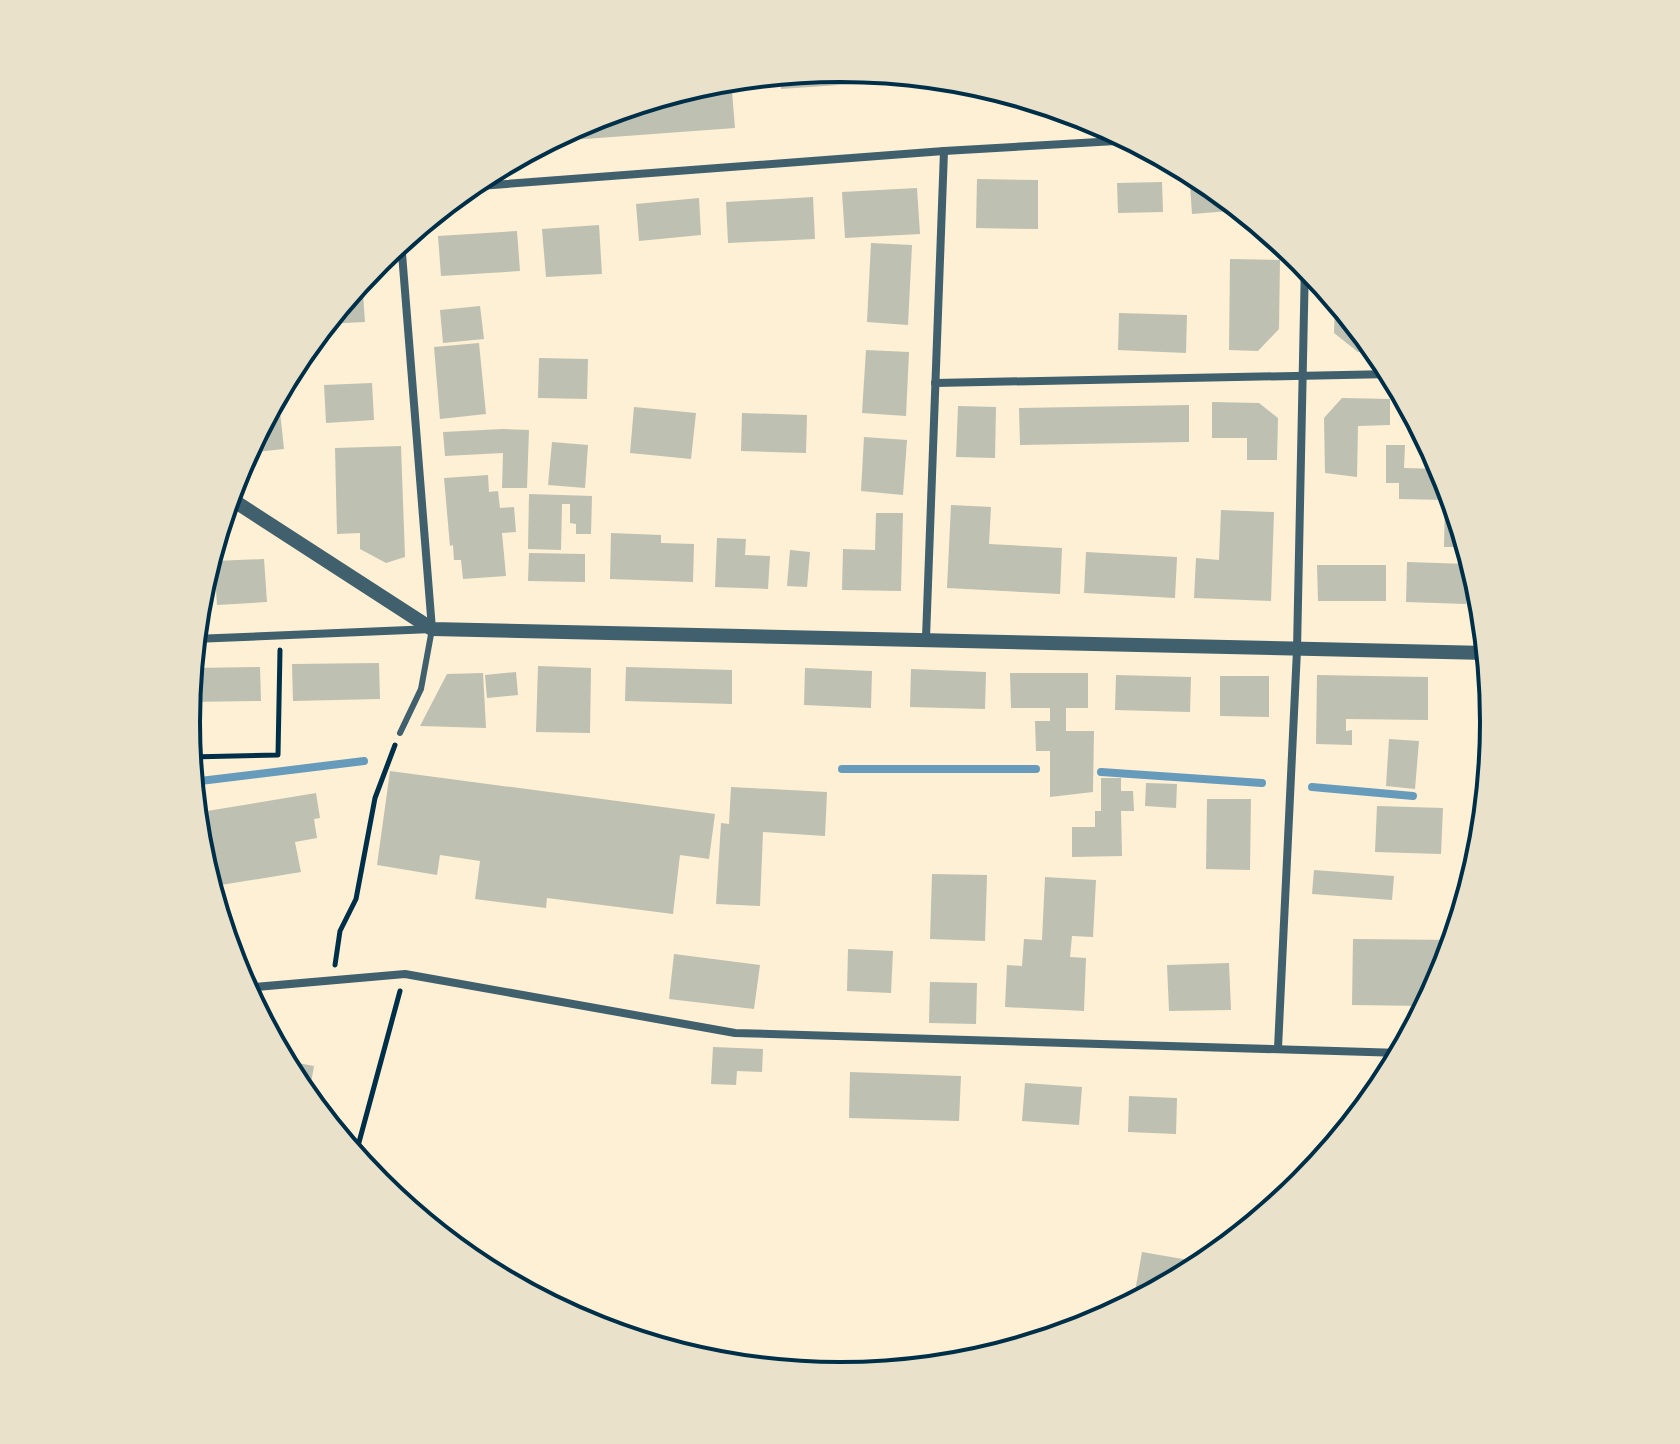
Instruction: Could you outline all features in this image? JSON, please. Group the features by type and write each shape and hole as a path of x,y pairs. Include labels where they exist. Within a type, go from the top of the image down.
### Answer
{"street":[{"path":"492,185 1108,141"},
{"path":"926,638 944,151"},
{"path":"402,255 432,629"},
{"path":"1278,1048 1297,650 1305,282"},
{"path":"935,383 1377,374"},
{"path":"239,504 432,629"},
{"path":"205,639 432,629 1476,653"},
{"path":"258,987 405,974 735,1033 1388,1052"}],"lane":[{"path":"400,733 421,689 432,629"}],"path":[{"path":"201,757 278,755 280,637"},
{"path":"337,945 356,899 375,798 400,733"},
{"path":"359,1144 405,974"}],"building":[{"path":"798,83 872,83 781,89 781,85"},
{"path":"732,91 735,128 576,140 634,116"},
{"path":"977,179 1038,180 1038,229 976,228"},
{"path":"1162,182 1163,212 1118,213 1117,183"},
{"path":"1190,186 1226,211 1192,214"},
{"path":"917,188 920,234 845,238 842,192"},
{"path":"813,197 815,239 728,243 726,202"},
{"path":"699,198 701,235 639,241 636,204"},
{"path":"599,225 602,274 546,277 542,229"},
{"path":"517,231 520,271 441,276 438,236"},
{"path":"871,243 912,245 908,325 867,322"},
{"path":"1230,259 1280,260 1279,329 1258,351 1229,350"},
{"path":"363,295 365,322 339,323"},
{"path":"480,306 484,339 443,343 440,310"},
{"path":"1119,313 1187,315 1186,353 1118,350"},
{"path":"1334,316 1362,352 1358,352 1334,333"},
{"path":"479,343 486,414 440,419 434,347"},
{"path":"866,350 909,352 906,416 862,413"},
{"path":"539,358 588,359 587,399 538,398"},
{"path":"372,383 374,420 326,423 324,385"},
{"path":"1342,398 1390,399 1390,425 1358,426 1357,477 1325,473 1324,418"},
{"path":"1212,402 1259,403 1278,418 1277,460 1247,460 1247,438 1212,438"},
{"path":"1189,405 1189,442 1020,445 1019,408"},
{"path":"958,406 996,407 995,458 956,457"},
{"path":"634,407 696,413 691,459 630,453"},
{"path":"280,413 284,449 260,451"},
{"path":"742,413 807,415 806,453 741,451"},
{"path":"529,430 527,488 502,488 503,453 445,456 443,432"},
{"path":"864,437 907,440 903,495 861,491"},
{"path":"552,442 588,445 585,488 548,485"},
{"path":"1386,445 1405,445 1404,468 1427,469 1440,500 1399,499 1399,483 1386,483"},
{"path":"401,446 405,557 386,563 360,549 360,533 337,534 335,448"},
{"path":"488,475 489,492 498,491 500,508 514,507 516,532 502,533 506,576 463,579 461,560 454,560 453,545 450,546 444,478"},
{"path":"529,494 592,496 591,534 576,534 576,524 570,523 570,504 562,504 561,550 528,549"},
{"path":"951,505 991,507 989,544 1062,548 1060,594 947,588"},
{"path":"1221,510 1274,512 1271,601 1194,598 1196,558 1219,560"},
{"path":"876,513 903,513 901,591 842,590 843,549 875,550"},
{"path":"1445,513 1455,547 1444,547"},
{"path":"611,533 661,535 661,543 694,544 693,582 610,579"},
{"path":"717,538 746,539 745,555 770,556 768,589 715,587"},
{"path":"790,550 810,552 807,587 787,586"},
{"path":"1086,552 1177,557 1175,598 1084,593"},
{"path":"529,553 585,554 585,582 528,581"},
{"path":"264,559 267,602 217,605 215,583 221,561"},
{"path":"1407,562 1460,564 1467,591 1466,604 1406,602"},
{"path":"1317,565 1386,565 1386,601 1318,601"},
{"path":"379,663 380,699 293,701 292,664"},
{"path":"538,666 591,668 590,733 536,732"},
{"path":"260,667 261,701 200,702 202,668"},
{"path":"626,667 732,670 732,704 625,701"},
{"path":"805,668 872,671 871,708 804,705"},
{"path":"911,669 986,672 985,709 910,707"},
{"path":"516,672 518,695 487,698 485,675"},
{"path":"483,673 486,728 420,726 447,674"},
{"path":"1010,673 1088,673 1088,708 1066,708 1066,731 1094,731 1093,792 1050,797 1050,751 1036,751 1035,721 1050,721 1050,708 1011,708"},
{"path":"1116,675 1191,677 1190,712 1115,710"},
{"path":"1317,675 1428,677 1428,720 1346,719 1346,731 1352,730 1352,745 1316,744"},
{"path":"1220,676 1269,676 1269,717 1220,716"},
{"path":"1389,739 1419,741 1415,789 1386,786"},
{"path":"390,771 715,814 709,859 680,855 673,914 547,898 546,908 475,899 480,861 440,855 437,875 377,865"},
{"path":"1101,778 1121,778 1121,791 1133,791 1134,811 1121,811 1122,856 1072,857 1072,827 1095,827 1095,811 1101,811"},
{"path":"1146,783 1177,784 1176,808 1145,806"},
{"path":"731,787 827,792 825,836 763,832 760,906 716,904 721,823 729,824"},
{"path":"316,793 320,818 314,819 317,838 295,842 301,872 221,885 206,811"},
{"path":"1207,799 1251,799 1250,870 1206,869"},
{"path":"1377,806 1443,808 1441,854 1375,852"},
{"path":"1314,870 1394,876 1392,900 1312,894"},
{"path":"932,874 987,875 985,941 930,939"},
{"path":"1045,877 1096,880 1093,937 1072,936 1070,957 1086,958 1084,1011 1005,1007 1007,965 1022,966 1024,939 1042,940"},
{"path":"1353,939 1441,940 1414,1006 1352,1005"},
{"path":"848,949 893,951 891,993 847,991"},
{"path":"674,954 760,965 754,1009 669,999"},
{"path":"1229,963 1231,1010 1169,1011 1167,965"},
{"path":"930,982 977,983 976,1024 929,1023"},
{"path":"713,1047 763,1049 762,1072 737,1071 736,1085 711,1084"},
{"path":"299,1063 314,1066 311,1082"},
{"path":"850,1072 961,1076 959,1121 849,1118"},
{"path":"1025,1083 1082,1087 1079,1125 1022,1121"},
{"path":"1129,1096 1177,1098 1176,1134 1128,1132"},
{"path":"1142,1252 1187,1260 1160,1276 1135,1289"}],"waterway":[{"path":"203,781 364,761"},
{"path":"842,769 1036,769"},
{"path":"1101,772 1262,783"},
{"path":"1312,787 1413,796"}]}
